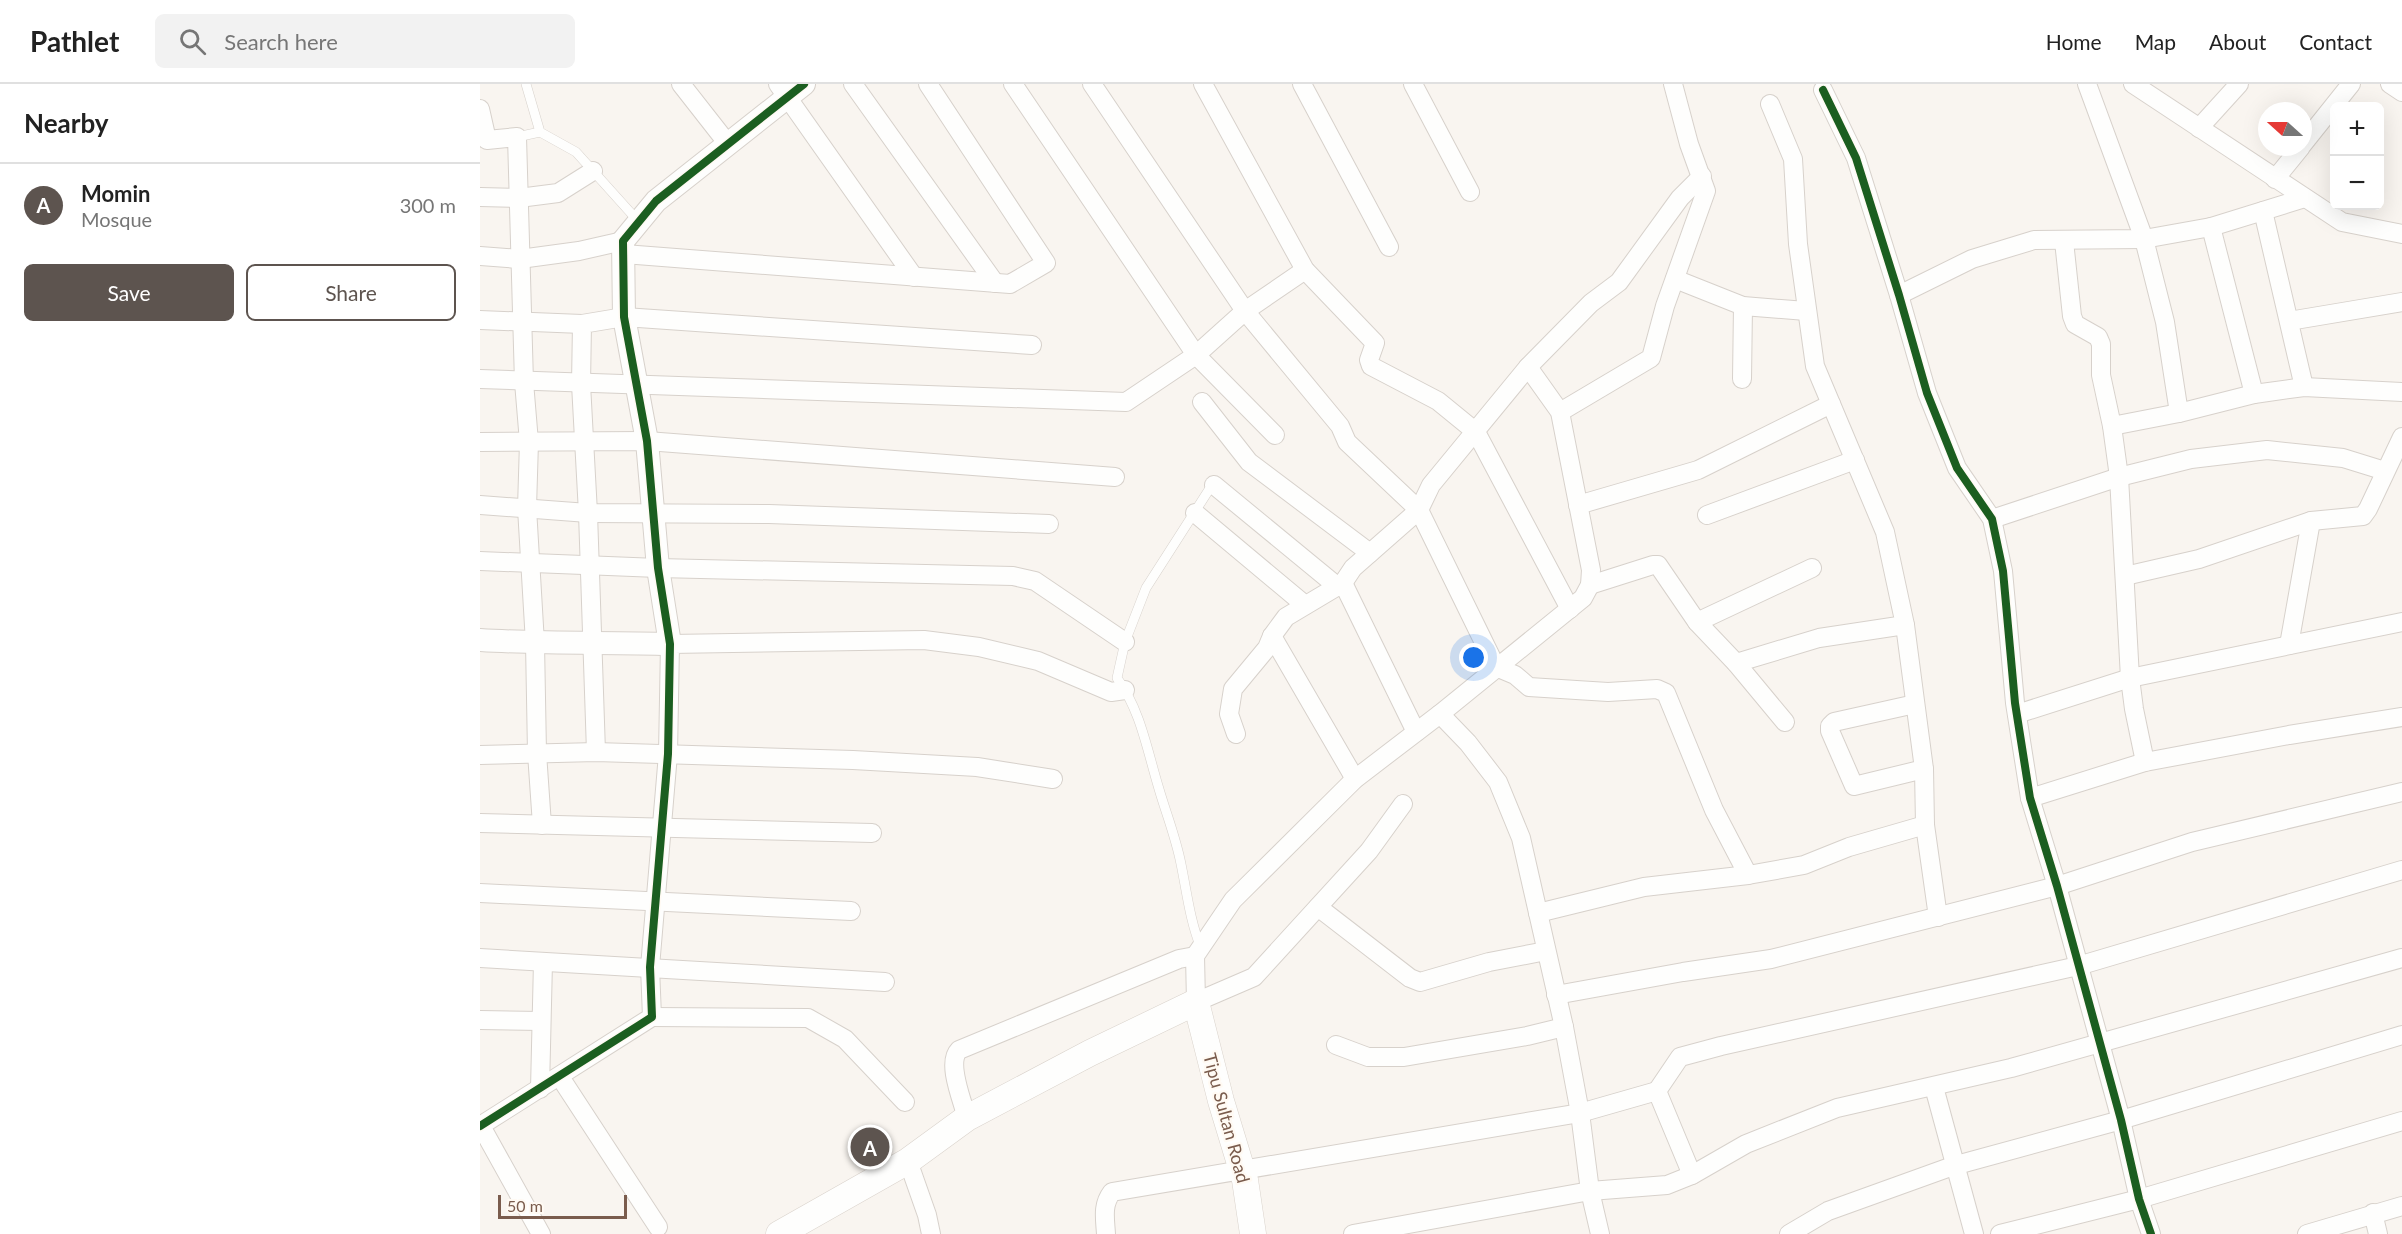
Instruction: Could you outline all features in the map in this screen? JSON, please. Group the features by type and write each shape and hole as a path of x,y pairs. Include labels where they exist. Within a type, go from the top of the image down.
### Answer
{"main road":[{"path":"779,1234 908,1161 967,1118 1090,1053 1196,1002"},
{"name":"Tipu Sultan Road","path":"1196,1002 1221,1101 1242,1170 1253,1234"}],"street":[{"path":"681,84 728,144"},
{"path":"853,84 995,283"},
{"path":"480,256 520,259 624,247 914,277 1010,284 1046,262 927,84"},
{"path":"1013,84 1196,355 1275,435"},
{"path":"1092,84 1245,311 1340,426 1347,442 1419,510 1496,667 1515,675 1529,687 1608,692 1657,689 1663,691 1714,810 1748,875"},
{"path":"1203,84 1305,270 1375,343 1369,360 1371,366 1438,401 1476,432 1570,609"},
{"path":"1302,84 1389,247"},
{"path":"1413,84 1470,192"},
{"path":"1560,412 1651,358 1675,279 1706,191 1689,144 1673,84"},
{"path":"2087,84 2144,239 2165,322 2179,413"},
{"path":"2133,84 2275,180 2342,222 2400,229"},
{"path":"2199,128 2239,84"},
{"path":"2312,133 2351,84"},
{"path":"2390,84 2402,92"},
{"path":"652,1017 650,967 668,754 670,644 658,568 647,441 624,317 624,247 639,222 656,201 728,144 790,88 914,277"},
{"path":"1823,90 1856,158 1927,393 1958,468 1992,519 2003,571 2016,714 2030,798 2057,886 2121,1120 2139,1199 2151,1234"},
{"path":"1770,104 1793,159 1798,244 1815,366 1886,532 1905,625 1924,770 1925,825 1938,917"},
{"path":"480,109 487,140 517,137 522,322 529,442 528,508 535,643 537,753 542,825"},
{"path":"2275,180 2294,156"},
{"path":"480,197 519,198 558,193 592,171"},
{"path":"1236,734 1229,714 1233,689 1267,648 1272,636 1286,616 1340,585 1353,568 1419,510 1431,485 1528,367 1591,303 1619,282 1680,198 1702,176"},
{"path":"1899,295 1972,259 2034,240 2144,239 2211,227 2305,198"},
{"path":"2263,211 2304,387"},
{"path":"2211,227 2254,394"},
{"path":"2064,241 2072,316 2075,324 2098,337 2101,344 2101,375 2112,426 2119,477 2130,678 2145,762"},
{"path":"480,379 1126,402 1196,355 1245,311 1305,270"},
{"path":"1675,279 1743,306 1806,311"},
{"path":"2289,321 2402,302"},
{"path":"1742,378 1743,306"},
{"path":"480,320 582,324 624,317 1032,345"},
{"path":"582,324 581,384 596,752"},
{"path":"1403,804 1369,851 1254,977 1196,1002 1198,952 1233,900 1355,779 1570,609 1583,598 1590,585 1591,570 1560,412 1528,367"},
{"path":"2112,426 2179,413 2254,394 2304,387 2402,392"},
{"path":"1202,402 1250,462 1370,553"},
{"path":"1578,505 1698,470 1832,404"},
{"path":"2125,576 2199,559 2312,521 2363,516 2402,437"},
{"path":"480,442 647,441 1115,477"},
{"path":"1992,519 2119,477 2191,459 2266,450 2343,458 2385,471"},
{"path":"1707,515 1856,460"},
{"path":"1214,485 1340,585 1416,732"},
{"path":"480,506 588,513 780,514 1049,524"},
{"path":"1195,513 1305,605"},
{"path":"2289,645 2312,521"},
{"path":"480,561 658,568 1013,576 1035,581 1125,642"},
{"path":"1590,585 1658,565 1697,622 1736,663 1785,722"},
{"path":"1697,622 1812,568"},
{"path":"2016,714 2130,678 2402,622"},
{"path":"1736,663 1819,638 1905,625"},
{"path":"1272,636 1355,779"},
{"path":"480,640 535,643 670,644 924,640 979,647 1038,662 1111,692 1125,690"},
{"path":"1915,704 1834,722 1830,726 1830,731 1854,786 1924,770"},
{"path":"1440,714 1468,743 1498,782 1521,838 1564,1027 1580,1113 1590,1191 1600,1234"},
{"path":"2030,798 2145,762 2402,717"},
{"path":"480,755 596,752 668,754 977,767 1053,779"},
{"path":"1556,995 1771,959 2057,886 2192,842 2402,792"},
{"path":"480,823 872,833"},
{"path":"1538,913 1644,887 1748,875 1804,865 1849,847 1925,825"},
{"path":"1106,1234 1104,1209 1106,1199 1112,1192 1580,1113 1657,1091 1680,1057 2078,966 2402,870"},
{"path":"480,893 851,911"},
{"path":"1318,907 1410,978 1420,982 1489,962 1546,951"},
{"path":"967,1118 953,1065 955,1054 959,1050 1198,952"},
{"path":"480,958 885,982"},
{"path":"1353,1234 1590,1191 1667,1185 1692,1175 1746,1144 1837,1108 1934,1087 2099,1044 2402,958"},
{"path":"540,1089 543,962"},
{"path":"541,1234 480,1126 652,1017 808,1018 845,1040 905,1102"},
{"path":"480,1020 541,1021"},
{"path":"1336,1045 1368,1057 1404,1057 1527,1036 1564,1027"},
{"path":"1799,1232 1828,1211 1953,1166 2121,1120 2402,1035"},
{"path":"560,1077 658,1227"},
{"path":"1934,1087 1953,1166 1974,1234"},
{"path":"1657,1091 1692,1175"},
{"path":"2000,1234 2139,1199 2402,1121"},
{"path":"908,1161 927,1215 931,1234"},
{"path":"2307,1234 2402,1206"},
{"path":"2373,1213 2378,1234"}],"lane":[{"path":"526,84 540,132"},
{"path":"517,137 540,132 576,152 639,222"},
{"path":"1198,952 1180,861 1142,726 1117,678 1125,642 1146,588 1214,485"}],"cycle path":[{"path":"480,1126 652,1017 650,967 668,754 670,644 658,568 647,441 624,317 623,241 656,201 804,84"},
{"path":"1823,90 1856,158 1927,393 1957,468 1992,519 2003,571 2015,703 2030,798 2057,886 2121,1120 2139,1199 2151,1234"}],"place":[{"name":"Momin","path":"870,1147"}]}
